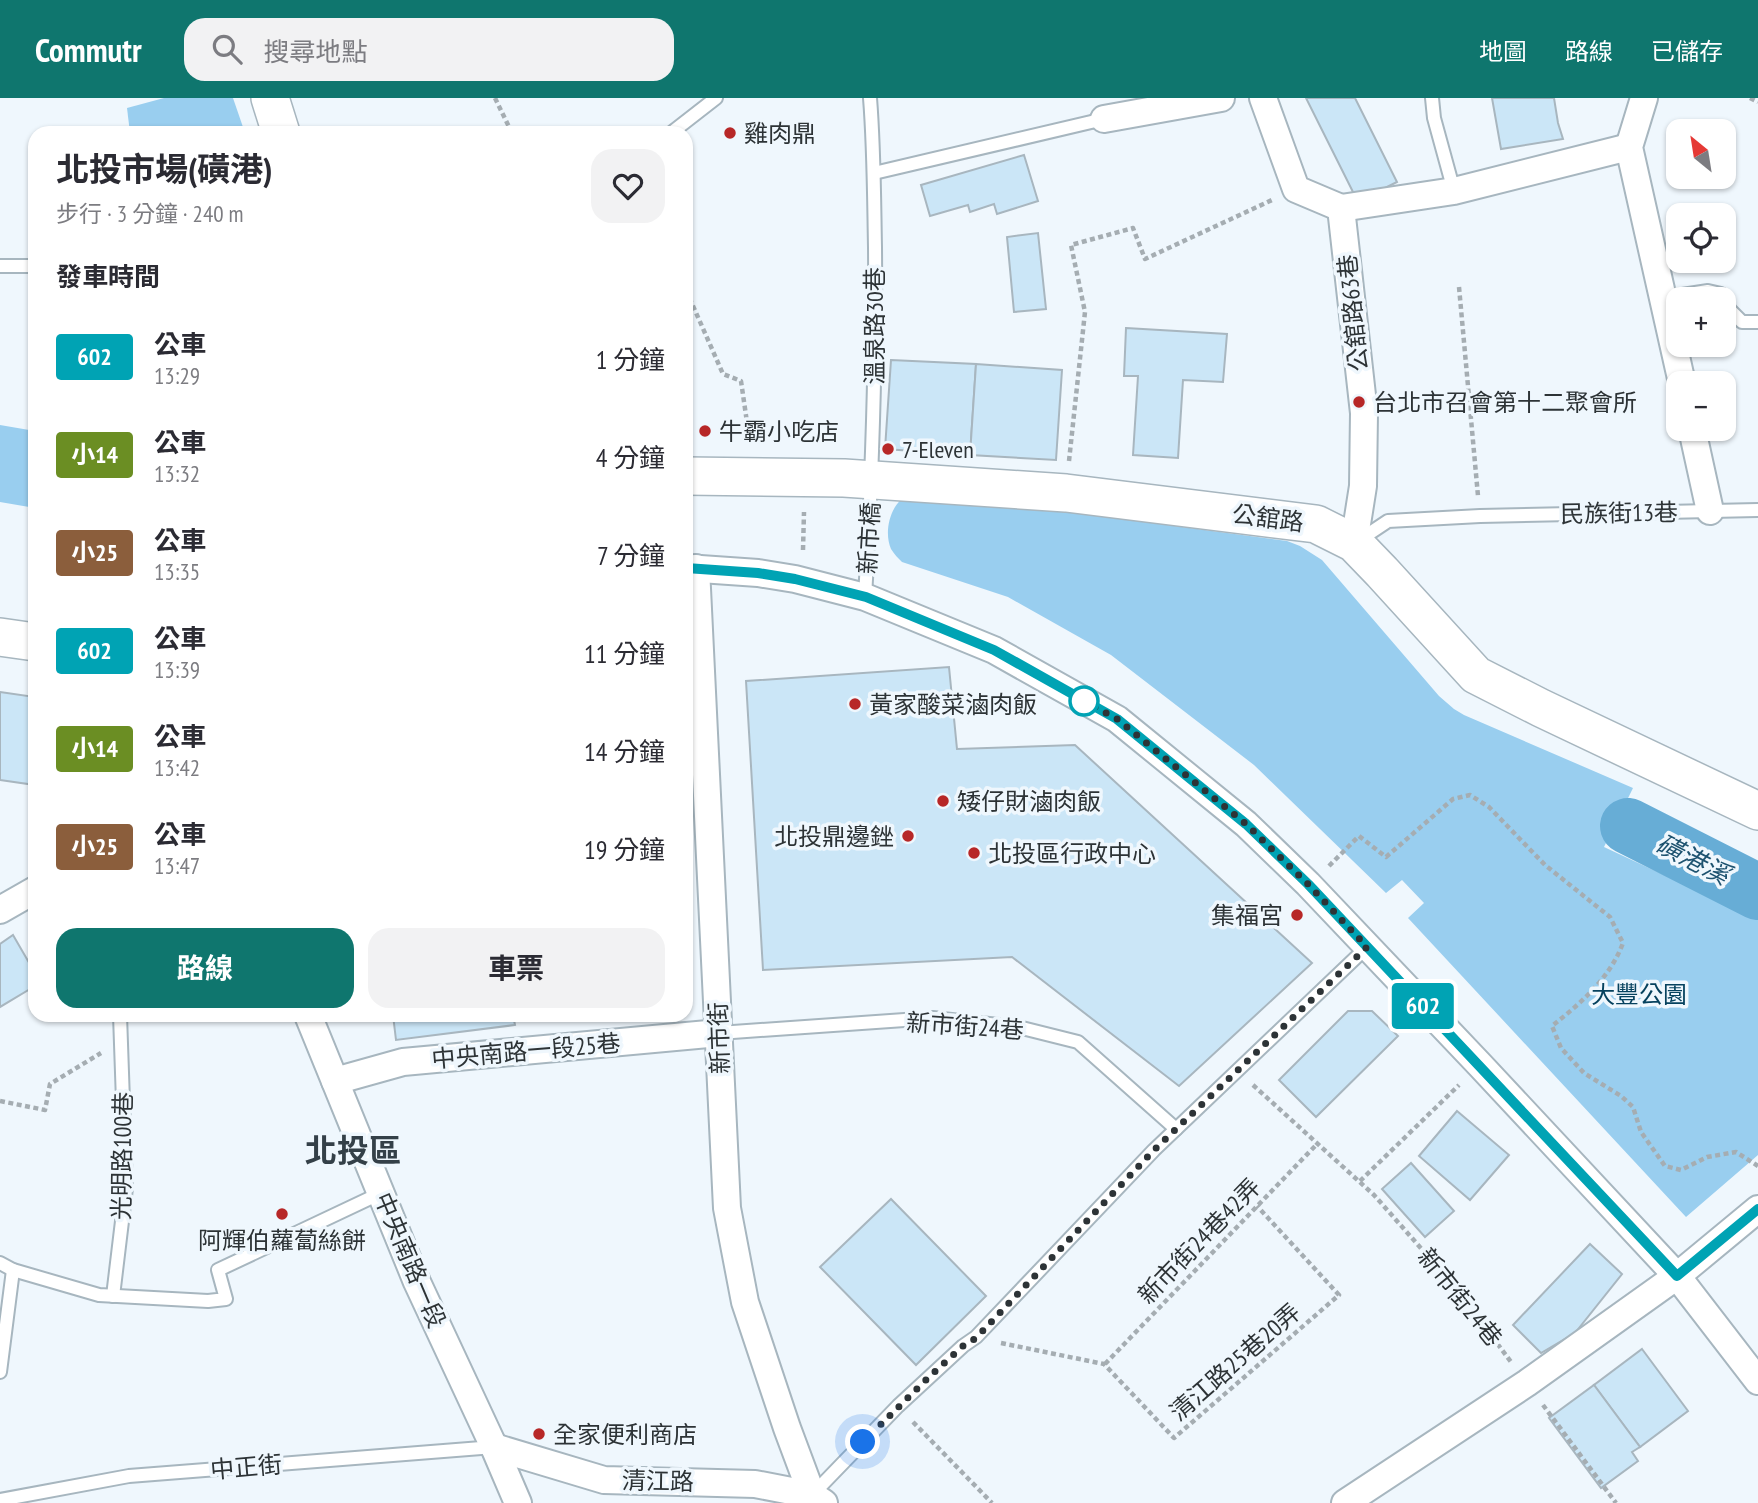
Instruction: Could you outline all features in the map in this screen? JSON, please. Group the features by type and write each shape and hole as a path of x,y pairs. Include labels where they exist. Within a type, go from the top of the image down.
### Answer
{"street":[{"path":"271,98 279,126"},
{"path":"1104,119 1221,98"},
{"path":"1263,98 1296,189 1341,208 1454,191 1629,147"},
{"path":"1644,98 1629,147 1679,371"},
{"name":"公舘路63巷","path":"1341,208 1364,413 1363,486 1354,543"},
{"path":"1695,441 1710,511"},
{"name":"公舘路","path":"693,476 872,480 1066,493 1316,524 1354,543 1476,676 1758,811"},
{"path":"693,568 795,579 866,597 994,650 1117,719 1246,824 1308,884 1677,1276 1758,1381"},
{"path":"0,637 28,641"},
{"name":"新市街","path":"693,648 696,767 719,1033 727,1208 745,1302 787,1428 818,1499"},
{"path":"0,911 28,894"},
{"name":"中央南路一段","path":"311,1022 417,1282 518,1503"},
{"name":"中央南路一段25巷","path":"335,1082 403,1062 719,1033"},
{"path":"1345,1503 1527,1383 1677,1276 1758,1209"},
{"name":"清江路","path":"494,1447 604,1480 755,1484 818,1499"}],"lane":[{"path":"680,126 716,98"},
{"name":"溫泉路30巷","path":"870,98 876,333 872,480"},
{"path":"1432,98 1434,118 1454,191"},
{"path":"874,173 1104,119"},
{"path":"0,266 28,266"},
{"path":"1663,298 1707,291 1721,294 1730,310 1742,322 1758,323"},
{"name":"新市橋","path":"866,597 872,480"},
{"name":"民族街13巷","path":"1354,543 1388,521 1480,516 1758,510"},
{"path":"818,1499 898,1406 963,1346 976,1338 1144,1160 1367,947"},
{"name":"新市街24巷","path":"719,1033 933,1018 1018,1027 1078,1042 1177,1129"},
{"name":"光明路100巷","path":"113,1296 126,1188 121,1022"},
{"path":"0,1263 99,1295 208,1301 226,1299 219,1270 381,1194"},
{"path":"0,1372 13,1269"},
{"name":"中正街","path":"0,1500 129,1476 494,1447"}],"path":[{"path":"495,98 509,126"},
{"path":"1750,98 1758,102"},
{"path":"1066,493 1085,313 1071,244 1133,228 1145,259 1296,189"},
{"path":"1459,287 1480,516"},
{"path":"693,306 723,374 741,382 755,476"},
{"path":"803,550 805,502"},
{"path":"1308,884 1359,836 1386,857 1452,799 1470,794 1489,807 1545,866 1610,917 1623,943 1617,959 1585,999 1552,1026 1562,1048 1584,1073 1621,1096 1633,1107 1641,1132 1665,1166 1681,1170 1707,1157 1736,1152 1758,1166"},
{"path":"0,1101 45,1110 50,1084 122,1040"},
{"path":"1360,1181 1480,1065"},
{"name":"新市街24巷","path":"1236,1071 1374,1195 1455,1288 1616,1503"},
{"name":"新市街24巷42弄","path":"1104,1364 1318,1143"},
{"name":"清江路25巷20弄","path":"1104,1364 1174,1438 1339,1295 1257,1206"},
{"path":"976,1338 1104,1364"},
{"path":"898,1406 992,1503"}],"green space":[{"path":"164,98 233,98 243,126 129,126 127,108"},
{"path":"0,425 28,430 28,507 0,502"},
{"name":"大豐公園","path":"921,492 1287,541 1300,546 1322,560 1439,696 1454,709 1633,788 1604,847 1758,919 1758,1155 1686,1217 1408,918 1424,903 1402,880 1386,893 1254,765 1111,655 1008,597 902,562 892,551 889,542 890,517 903,498 911,493"}],"building":[{"path":"1306,98 1355,98 1397,182 1371,195 1354,194"},
{"path":"1492,98 1554,98 1563,139 1501,149"},
{"path":"1024,155 1038,201 997,214 994,204 970,212 968,205 930,216 921,185"},
{"path":"1038,233 1046,309 1014,312 1007,237"},
{"path":"1126,328 1227,334 1223,382 1183,380 1178,458 1133,455 1138,376 1124,376"},
{"path":"891,360 976,364 970,455 885,449"},
{"path":"976,364 1062,370 1056,460 970,455"},
{"name":"北投區行政中心","path":"949,667 957,749 1075,745 1312,963 1179,1086 1012,957 763,970 746,681"},
{"path":"0,692 28,696 28,784 0,780"},
{"path":"13,935 28,961 28,990 0,1007 0,944"},
{"path":"1348,1011 1372,1011 1398,1036 1316,1117 1279,1080"},
{"path":"394,1022 514,1022 515,1025 396,1040"},
{"path":"1457,1111 1509,1155 1470,1200 1419,1156"},
{"path":"1411,1163 1454,1211 1425,1237 1382,1189"},
{"path":"891,1199 986,1296 916,1365 820,1267"},
{"path":"1590,1244 1622,1274 1575,1333 1541,1353 1513,1325"},
{"path":"1642,1349 1688,1411 1640,1447 1594,1385"},
{"path":"1594,1385 1640,1447 1632,1452 1638,1461 1601,1488 1549,1418"}],"waterway":[{"name":"磺港溪","path":"1628,826 1758,892"}],"bus line":[{"name":"602","path":"693,568 758,573 795,579 866,597 994,650 1117,719 1246,824 1308,884 1677,1276 1758,1209"}],"place":[{"name":"雞肉鼎","path":"730,133"},
{"name":"台北市召會第十二聚會所","path":"1359,402"},
{"name":"牛霸小吃店","path":"705,431"},
{"name":"7-Eleven","path":"888,449"},
{"name":"黃家酸菜滷肉飯","path":"855,704"},
{"name":"矮仔財滷肉飯","path":"943,801"},
{"name":"北投鼎邊銼","path":"908,836"},
{"name":"北投區行政中心","path":"974,853"},
{"name":"集福宮","path":"1297,915"},
{"name":"阿輝伯蘿蔔絲餅","path":"282,1214"},
{"name":"全家便利商店","path":"539,1434"}],"district":[{"name":"北投區","path":"353,1150"}],"route":[{"path":"863,1442 930,1376 963,1346 976,1338 1154,1150 1367,947 1308,884 1246,824 1117,719 1074,695 1084,701"}]}
